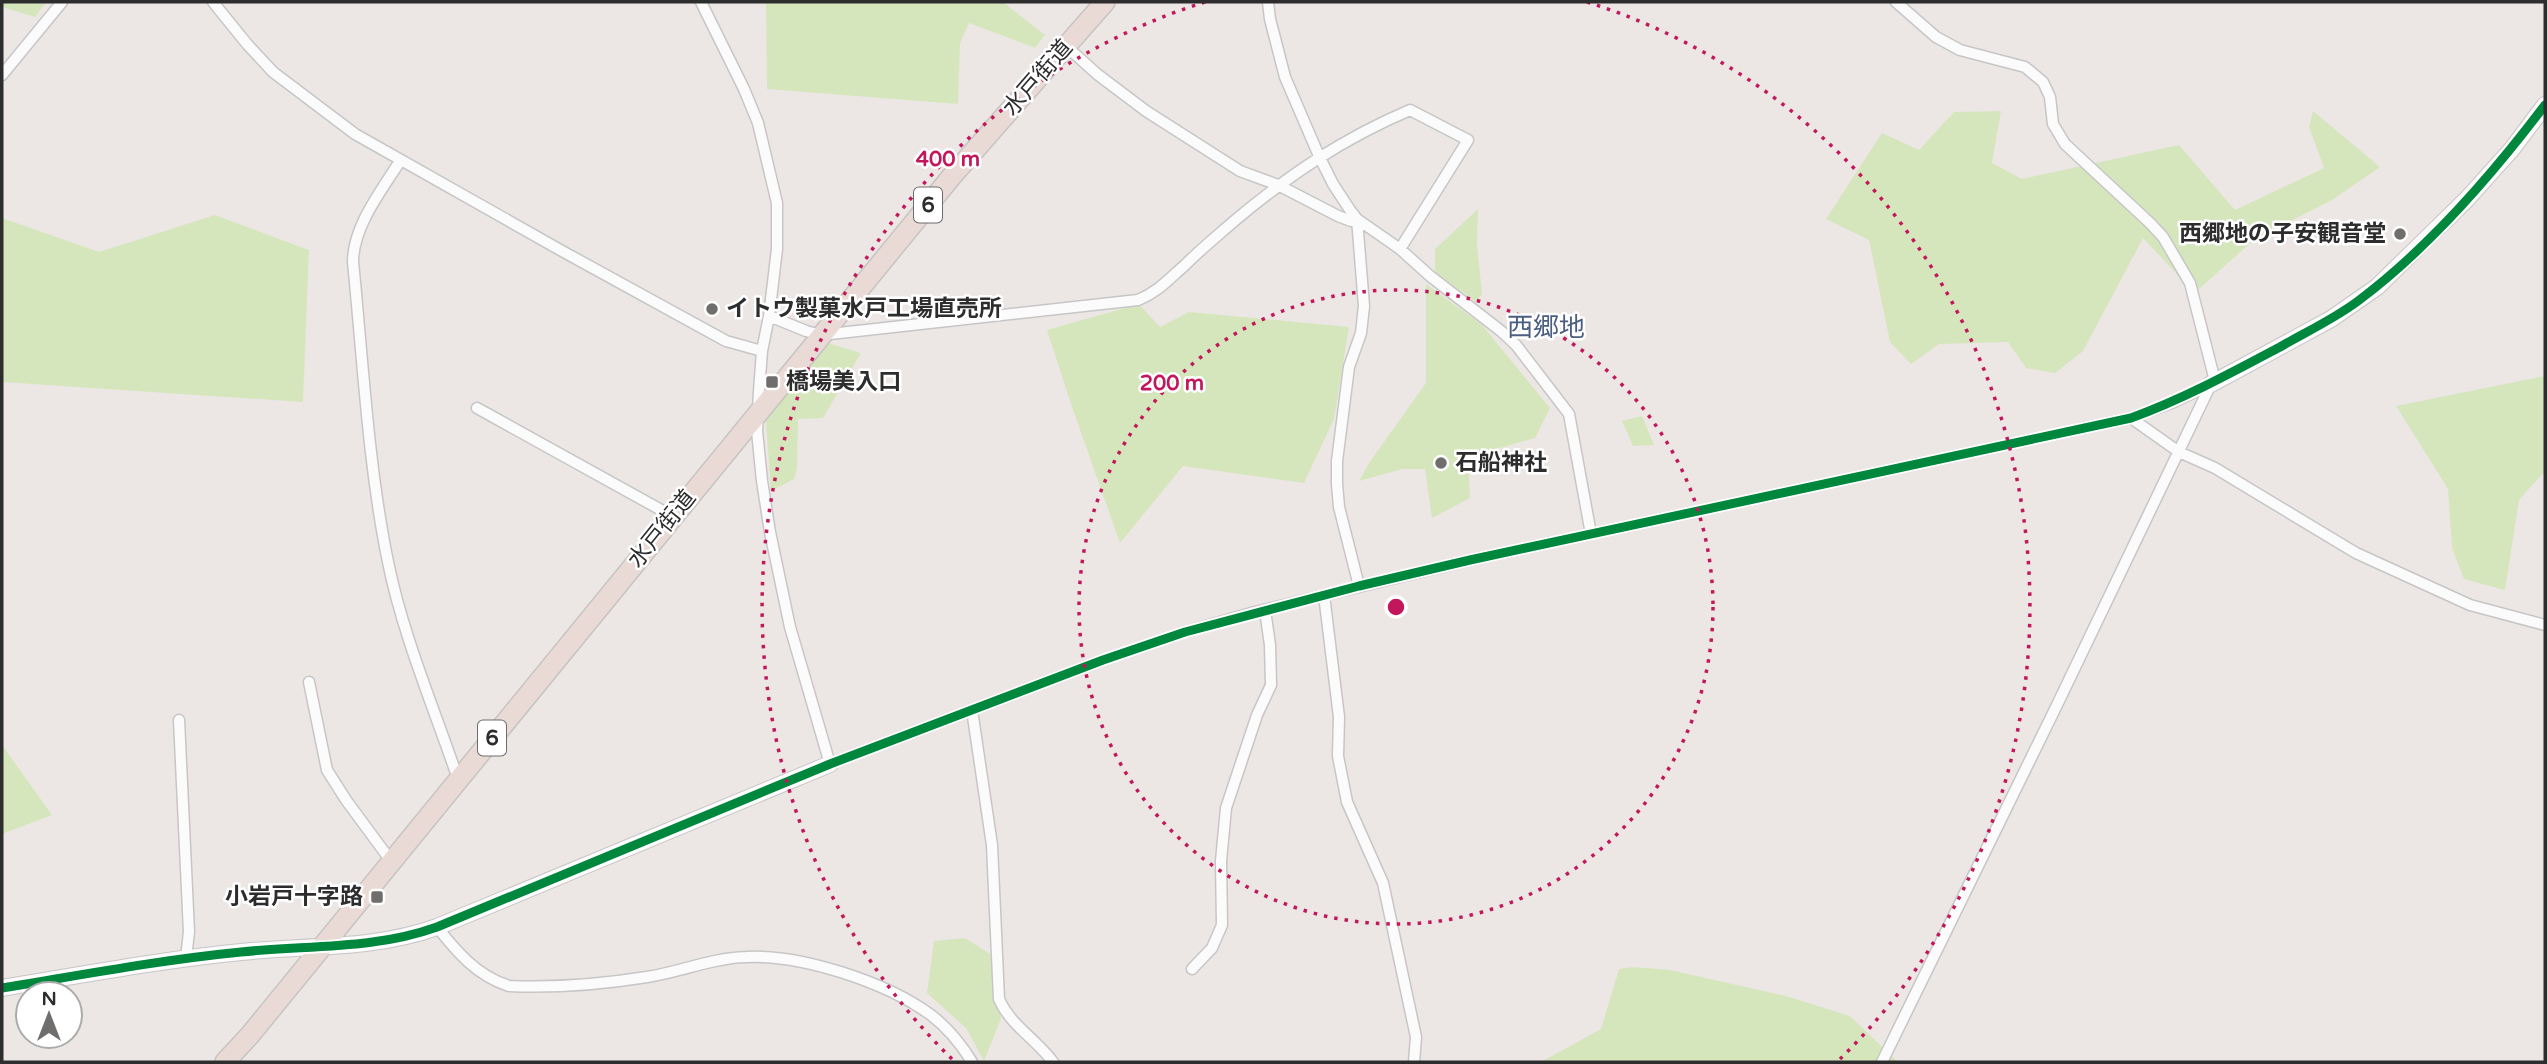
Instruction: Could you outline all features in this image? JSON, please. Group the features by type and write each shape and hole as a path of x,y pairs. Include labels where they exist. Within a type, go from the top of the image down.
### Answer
{"highway":[{"name":"水戸街道","path":"225,1062 324,946 952,176 1105,2"}],"street":[{"path":"2,75 62,2"},
{"path":"213,2 273,72 355,134 726,341 762,351"},
{"path":"701,2 758,123 777,203 777,248 762,351 758,413 762,481 774,555 790,627 830,764"},
{"path":"1268,2 1284,77 1333,184 1357,219 1401,249 1430,276 1501,331 1516,345 1563,404 1574,429 1583,498 1591,534"},
{"path":"1882,1062 2213,383 2190,283 2163,237 2065,144 2053,124 2050,97 2043,82 2025,67 1960,50 1936,37 1896,2"},
{"path":"1066,46 1097,74 1146,111 1240,170 1338,216 1351,221 1357,219"},
{"path":"2,988 186,958 397,940 437,927 830,764 1185,632 1359,586 2131,418 2174,402 2213,383 2331,319 2377,286 2419,248 2474,191 2512,149 2545,105"},
{"path":"769,316 821,335 1138,300 1165,286 1195,256 1278,186 1319,156 1362,130 1410,110 1468,140 1401,249"},
{"path":"400,161 357,238 353,251 354,274 375,478 388,563 416,660 458,779"},
{"path":"1357,219 1364,306 1361,334 1349,367 1336,484 1339,507 1359,586"},
{"path":"477,408 672,516"},
{"path":"2131,418 2179,452 2215,468 2356,553 2470,605 2545,625"},
{"path":"1324,594 1339,717 1338,756 1347,802 1383,883 1416,1037 1415,1062"},
{"path":"1192,969 1212,948 1222,925 1221,861 1226,808 1252,727 1271,685 1270,645 1265,610"},
{"path":"309,682 327,770 391,861"},
{"path":"972,710 992,845 999,999 1009,1016 1035,1040 1053,1062"},
{"path":"179,720 189,932 186,958"},
{"path":"437,927 458,954 478,971 509,986 645,977 744,957 788,958 859,979 914,1004 948,1029 972,1062"}],"green space":[{"path":"2,2 46,2 35,17 2,7"},
{"path":"766,2 1003,2 1045,35 1035,48 969,23 960,43 958,104 767,89"},
{"path":"2001,111 1992,163 2022,179 2179,145 2235,210 2324,168 2309,127 2313,111 2380,167 2332,200 2255,239 2191,296 2175,272 2143,238 2083,351 2055,373 2026,368 2008,342 1939,344 1911,364 1890,342 1869,240 1826,219 1882,133 1919,150 1954,112"},
{"path":"1478,209 1477,245 1482,294 1476,302 1435,272 1435,249"},
{"path":"215,215 309,250 303,402 2,382 2,218 99,252"},
{"path":"1426,284 1482,325 1550,408 1535,438 1468,457 1470,498 1432,518 1425,469 1403,469 1359,481 1426,383"},
{"path":"1139,304 1160,327 1189,312 1349,327 1334,419 1304,483 1183,466 1120,543 1047,330"},
{"path":"825,342 861,353 823,418 798,419 797,469 794,479 771,491 766,421"},
{"path":"2545,376 2545,471 2519,500 2505,590 2464,579 2452,548 2448,489 2396,406"},
{"path":"1642,416 1654,445 1633,446 1622,421"},
{"path":"2,745 52,815 2,834"},
{"path":"965,938 990,954 1001,1019 984,1061 966,1028 927,993 934,941"},
{"path":"1633,967 1670,970 1786,996 1850,1016 1898,1062 1541,1062 1601,1029 1619,969"}],"cycle path":[{"path":"2,988 181,959 364,943 413,934 437,927 830,764 1103,660 1185,632 1470,560 2131,418 2225,376 2320,325 2358,301 2410,258 2458,209 2545,105"}],"place":[{"name":"西郷地の子安観音堂","path":"2400,234"},
{"name":"イトウ製菓水戸工場直売所","path":"712,309"},
{"name":"橋場美入口","path":"772,382"},
{"name":"石船神社","path":"1441,463"},
{"name":"小岩戸十字路","path":"377,897"}],"district":[{"name":"西郷地","path":"1546,327"}]}
